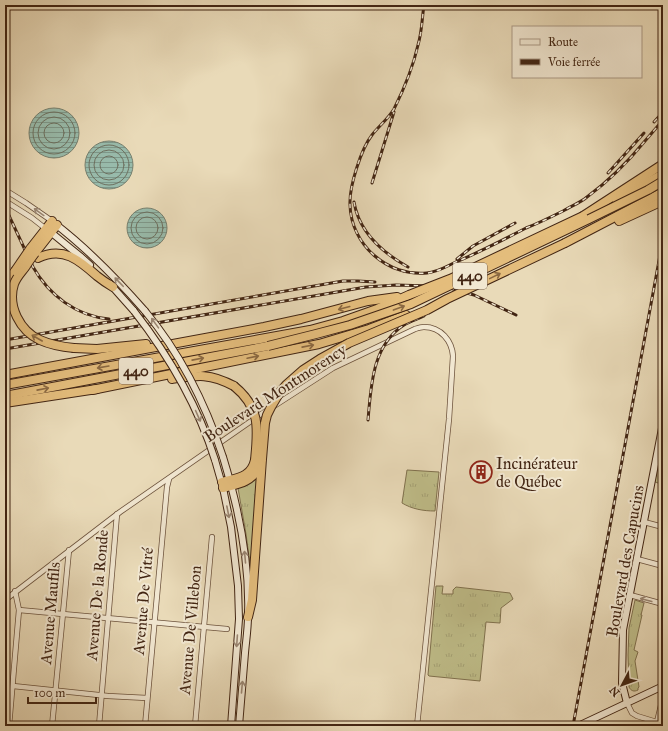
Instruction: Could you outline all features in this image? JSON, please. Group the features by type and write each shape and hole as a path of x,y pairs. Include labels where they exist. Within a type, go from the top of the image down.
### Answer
{"highway":[{"path":"583,216 663,164"},
{"name":"440","path":"5,385 268,346 310,330 378,309 450,279 583,216 663,174"},
{"name":"440","path":"5,396 268,346 350,325 411,304 589,219 663,181"},
{"path":"248,617 252,600 260,460 264,433 267,415 278,395 286,385 293,378 320,359 349,343 427,310 565,243 663,192"},
{"path":"565,243 587,235 663,200"},
{"path":"5,284 34,253 54,223"},
{"path":"34,253 32,261 19,275 15,283 12,297 15,314 18,320 32,336 40,340 51,344 74,348 97,348 216,335"},
{"path":"34,253 65,254 79,261 113,287"},
{"path":"5,375 264,327 368,302 409,295"},
{"path":"92,390 268,346 319,344 362,331 447,299"},
{"path":"5,403 196,376 216,378 234,386 241,392 251,406 257,425 260,460 245,475 222,485"}],"main road":[{"path":"54,223 82,245 128,291 153,321 172,348 194,388 214,430 231,482 245,552 248,587 248,617 239,726"},
{"path":"48,231 80,256 113,287 134,311 150,332 177,374 206,434 222,485 234,544 239,602 231,726"},
{"name":"Boulevard des Capucins","path":"627,703 622,683 623,630 663,423"},
{"path":"578,726 663,686"}],"street":[{"path":"5,190 26,202 54,223"},
{"path":"5,201 48,231"},
{"name":"Boulevard Montmorency","path":"5,600 117,514 233,434 334,368 415,329 423,327 431,328 439,331 446,337 453,356 449,419 417,726"},
{"name":"Avenue De Vitré","path":"145,726 167,487 169,479"},
{"name":"Avenue De la Ronde","path":"99,726 117,514"},
{"path":"644,522 663,527"},
{"name":"Avenue De Villebon","path":"195,726 212,537"},
{"name":"Avenue Maufils","path":"52,726 69,550"},
{"path":"637,559 663,566"},
{"path":"9,726 19,610 15,591"},
{"path":"630,595 663,604"},
{"path":"19,610 227,628"},
{"path":"13,686 147,698"},
{"path":"656,724 663,697"},
{"path":"627,703 632,713 637,716 656,724 663,724"}],"green space":[{"path":"660,457 663,457 663,485 653,481"},
{"path":"407,470 439,472 435,511 426,511 410,507 402,503"},
{"path":"258,474 253,564 250,564 238,488"},
{"path":"436,586 443,586 442,594 453,594 453,590 456,587 510,593 513,599 501,608 500,623 486,622 480,681 428,675"},
{"path":"635,600 644,603 634,650 638,652 635,661 639,687 638,690 634,691 629,687 628,655 629,628"}],"water":[{"path":"54,108 63,110 74,119 79,133 77,142 68,153 54,158 45,156 34,147 29,133 31,124 40,113"},
{"path":"104,141 114,141 126,148 133,160 133,170 126,182 114,189 104,189 96,185 89,178 85,170 85,160 89,152 96,145"},
{"path":"151,208 158,211 164,217 167,228 166,236 158,245 151,248 143,248 136,245 128,236 127,224 130,217 139,209"}],"railway":[{"path":"5,58 9,5"},
{"path":"424,5 419,40 408,78 394,109 368,141 360,159 351,188 350,205 352,220 357,233 374,256 386,264 399,270 413,273 427,273 442,269 563,211 584,199 611,178 632,157 663,120"},
{"path":"372,183 394,112"},
{"path":"654,122 663,112"},
{"path":"608,173 644,133"},
{"path":"354,202 361,223 367,232 381,248 408,267"},
{"path":"5,207 33,267 47,287 55,295 75,309 85,314 109,319"},
{"path":"457,259 473,246 515,223"},
{"path":"573,726 663,239"},
{"path":"5,340 343,281 375,282"},
{"path":"5,349 366,287 396,285 450,288 474,295 516,315"},
{"path":"368,420 372,381 379,355 393,333 404,325 424,316"}],"place":[{"name":"Incinérateur de Québec","path":"481,472"}]}
